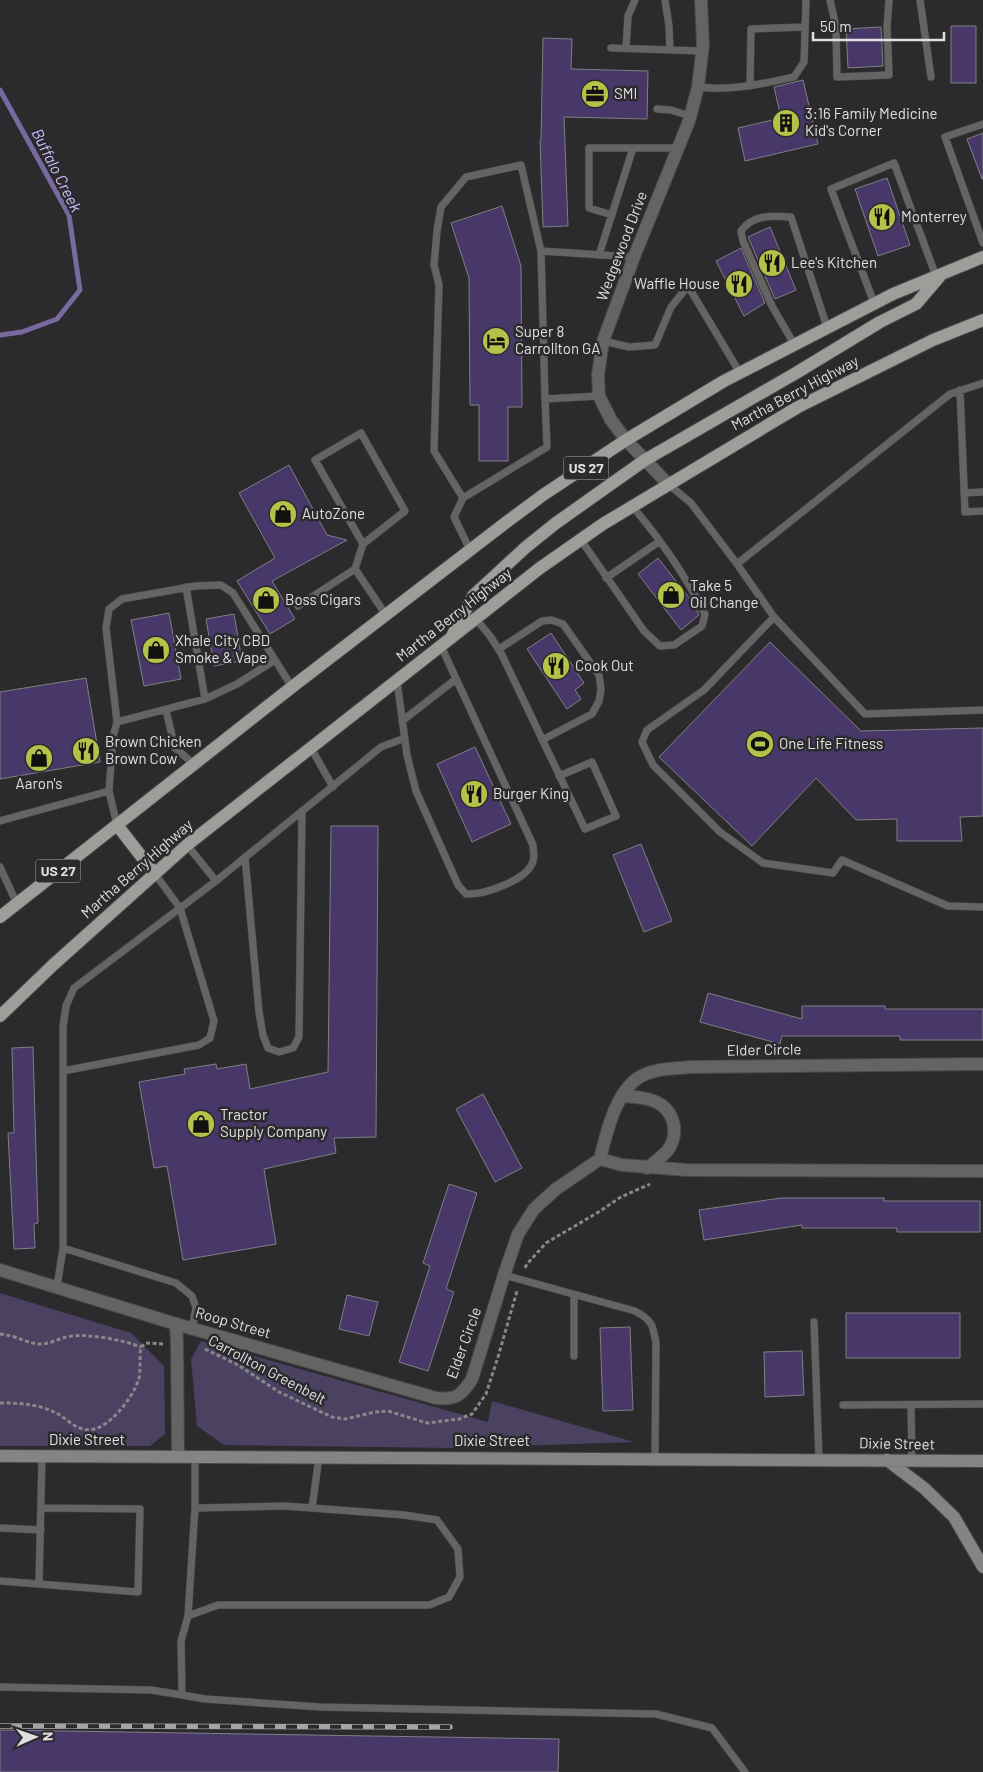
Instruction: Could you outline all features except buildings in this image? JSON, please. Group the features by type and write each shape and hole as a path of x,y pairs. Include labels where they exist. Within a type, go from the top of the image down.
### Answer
{"main road":[{"name":"US 27","path":"0,917 292,687 543,495 626,440 740,373 893,294 983,257"},
{"path":"446,642 473,596 556,522 645,460 796,374 880,322 916,304 939,275"},
{"name":"Martha Berry Highway","path":"0,1016 53,965 187,845 540,568 603,524 798,407 933,340 983,320"},
{"path":"117,825 154,874"}],"street":[{"name":"Wedgewood Drive","path":"668,484 626,440 611,420 599,396 598,375 603,341 690,116 698,87 702,51 701,0"},
{"name":"Elder Circle","path":"458,1397 472,1379 518,1234 534,1209 556,1189 600,1159 609,1123 623,1096 638,1078 654,1072 691,1067 983,1064"},
{"path":"623,1096 654,1101 664,1106 670,1113 674,1124 674,1135 669,1148 647,1168"},
{"path":"600,1159 622,1165 687,1170 983,1172"},
{"name":"Roop Street","path":"0,1270 192,1329 436,1398 458,1397"},
{"path":"176,1324 178,1456"},
{"name":"Dixie Street","path":"0,1456 983,1461"},
{"path":"887,1460 924,1488 954,1516 983,1566"}],"lane":[{"path":"626,48 628,16 636,0"},
{"path":"665,0 670,50"},
{"path":"698,87 719,89 750,86 794,77 804,62 806,0"},
{"path":"830,0 836,27 837,77 889,75 887,27 889,0"},
{"path":"920,0 930,76"},
{"path":"750,86 751,29 805,27"},
{"path":"611,48 702,51"},
{"path":"656,109 671,110 690,116"},
{"path":"983,124 945,136 983,243"},
{"path":"612,215 590,208 589,148 678,148"},
{"path":"599,254 633,148"},
{"path":"874,304 830,189 894,163 939,275"},
{"path":"463,498 434,451 439,285 434,265 436,231 442,207 466,177 521,165 541,251 547,447 463,498 454,517 470,550"},
{"path":"794,344 772,306 743,242 741,231 746,223 758,218 775,215 791,217 827,327"},
{"path":"541,251 634,257"},
{"path":"603,341 629,347 655,345 671,307 688,286 740,373"},
{"path":"737,564 950,394 983,383"},
{"path":"960,390 965,512 983,512"},
{"path":"545,399 599,396"},
{"path":"298,606 355,569 363,544 405,510 361,433 315,460 363,544"},
{"path":"668,484 691,504 737,564 774,617 864,714 983,710"},
{"path":"964,493 983,492"},
{"path":"581,540 644,631 660,646 674,645 702,626 705,614 688,581 632,506"},
{"path":"606,578 660,541"},
{"path":"355,569 386,615"},
{"path":"117,825 109,791 113,737 117,722 106,628 109,609 122,599 186,587 220,585 233,593 292,687"},
{"path":"186,587 205,699"},
{"path":"774,617 704,690 647,730 642,742 653,766 720,832 763,863 833,873 842,860 948,906 983,907"},
{"path":"476,619 499,649 559,776 585,829 616,816 592,762 559,776"},
{"path":"499,649 542,621 551,620 563,624 599,675 600,701 592,714 542,740"},
{"path":"397,681 402,721 416,791 458,886 466,894 476,894 498,889 529,870 534,860 532,846 456,678 446,642"},
{"path":"117,722 205,699 237,684 275,660"},
{"path":"402,721 456,678"},
{"path":"166,710 175,748 194,764"},
{"path":"57,1287 64,1248 63,1027 66,1006 74,988 216,881 381,747 405,738"},
{"path":"311,748 333,787"},
{"path":"0,821 109,791"},
{"path":"244,857 259,1012 263,1035 268,1048 279,1052 293,1048 299,1036 302,812"},
{"path":"187,845 216,881"},
{"path":"0,869 17,904"},
{"path":"63,1071 199,1045 210,1038 214,1020 180,908 154,874"},
{"path":"64,1248 176,1283 192,1296 196,1308 192,1329"},
{"path":"504,1275 635,1311 647,1318 654,1327 656,1343 655,1458"},
{"path":"574,1295 574,1356"},
{"path":"814,1322 820,1459"},
{"path":"843,1405 983,1404"},
{"path":"911,1405 912,1460"},
{"path":"39,1584 42,1456"},
{"path":"182,1694 181,1641 188,1616 195,1508 195,1456"},
{"path":"312,1508 319,1457"},
{"path":"188,1616 218,1605 429,1605 449,1596 460,1577 458,1549 437,1520 404,1515 285,1506 195,1508"},
{"path":"0,1581 138,1592 140,1509 41,1508"},
{"path":"0,1528 40,1530"},
{"path":"0,1687 151,1690 205,1699 320,1707 656,1714 712,1728 745,1772"}],"path":[{"name":"Carrollton Greenbelt","path":"141,1347 146,1343 197,1345 238,1365 279,1392 332,1417 346,1419 388,1411 427,1423 459,1419 472,1414 486,1394 526,1264 546,1243 621,1197 645,1185 652,1184"},
{"path":"0,1334 12,1335 39,1344 69,1336 81,1335 131,1343 141,1347 138,1378 135,1387 118,1412 108,1422 92,1430 83,1430 58,1414 40,1406 18,1402 0,1403"}],"shaded area":[{"path":"0,1293 131,1333 164,1366 165,1434 150,1446 0,1446"},
{"path":"201,1341 488,1422 492,1401 634,1442 454,1448 224,1445 197,1426 191,1359"}],"waterway":[{"name":"Buffalo Creek","path":"0,90 69,215 80,290 57,319 22,332 0,335"}],"railway":[{"path":"0,1726 450,1727"}],"place":[{"name":"SMI","path":"595,94"},
{"name":"3:16 Family Medicine Kid's Corner","path":"786,123"},
{"name":"Monterrey","path":"882,217"},
{"name":"Lee's Kitchen","path":"772,263"},
{"name":"Waffle House","path":"739,284"},
{"name":"Super 8 Carrollton GA","path":"496,341"},
{"name":"AutoZone","path":"283,514"},
{"name":"Take 5 Oil Change","path":"671,595"},
{"name":"Boss Cigars","path":"266,600"},
{"name":"Xhale City CBD Smoke & Vape","path":"156,650"},
{"name":"Cook Out","path":"556,666"},
{"name":"One Life Fitness","path":"760,744"},
{"name":"Brown Chicken Brown Cow","path":"86,751"},
{"name":"Aaron's","path":"39,758"},
{"name":"Burger King","path":"474,794"},
{"name":"Tractor Supply Company","path":"201,1124"}]}
